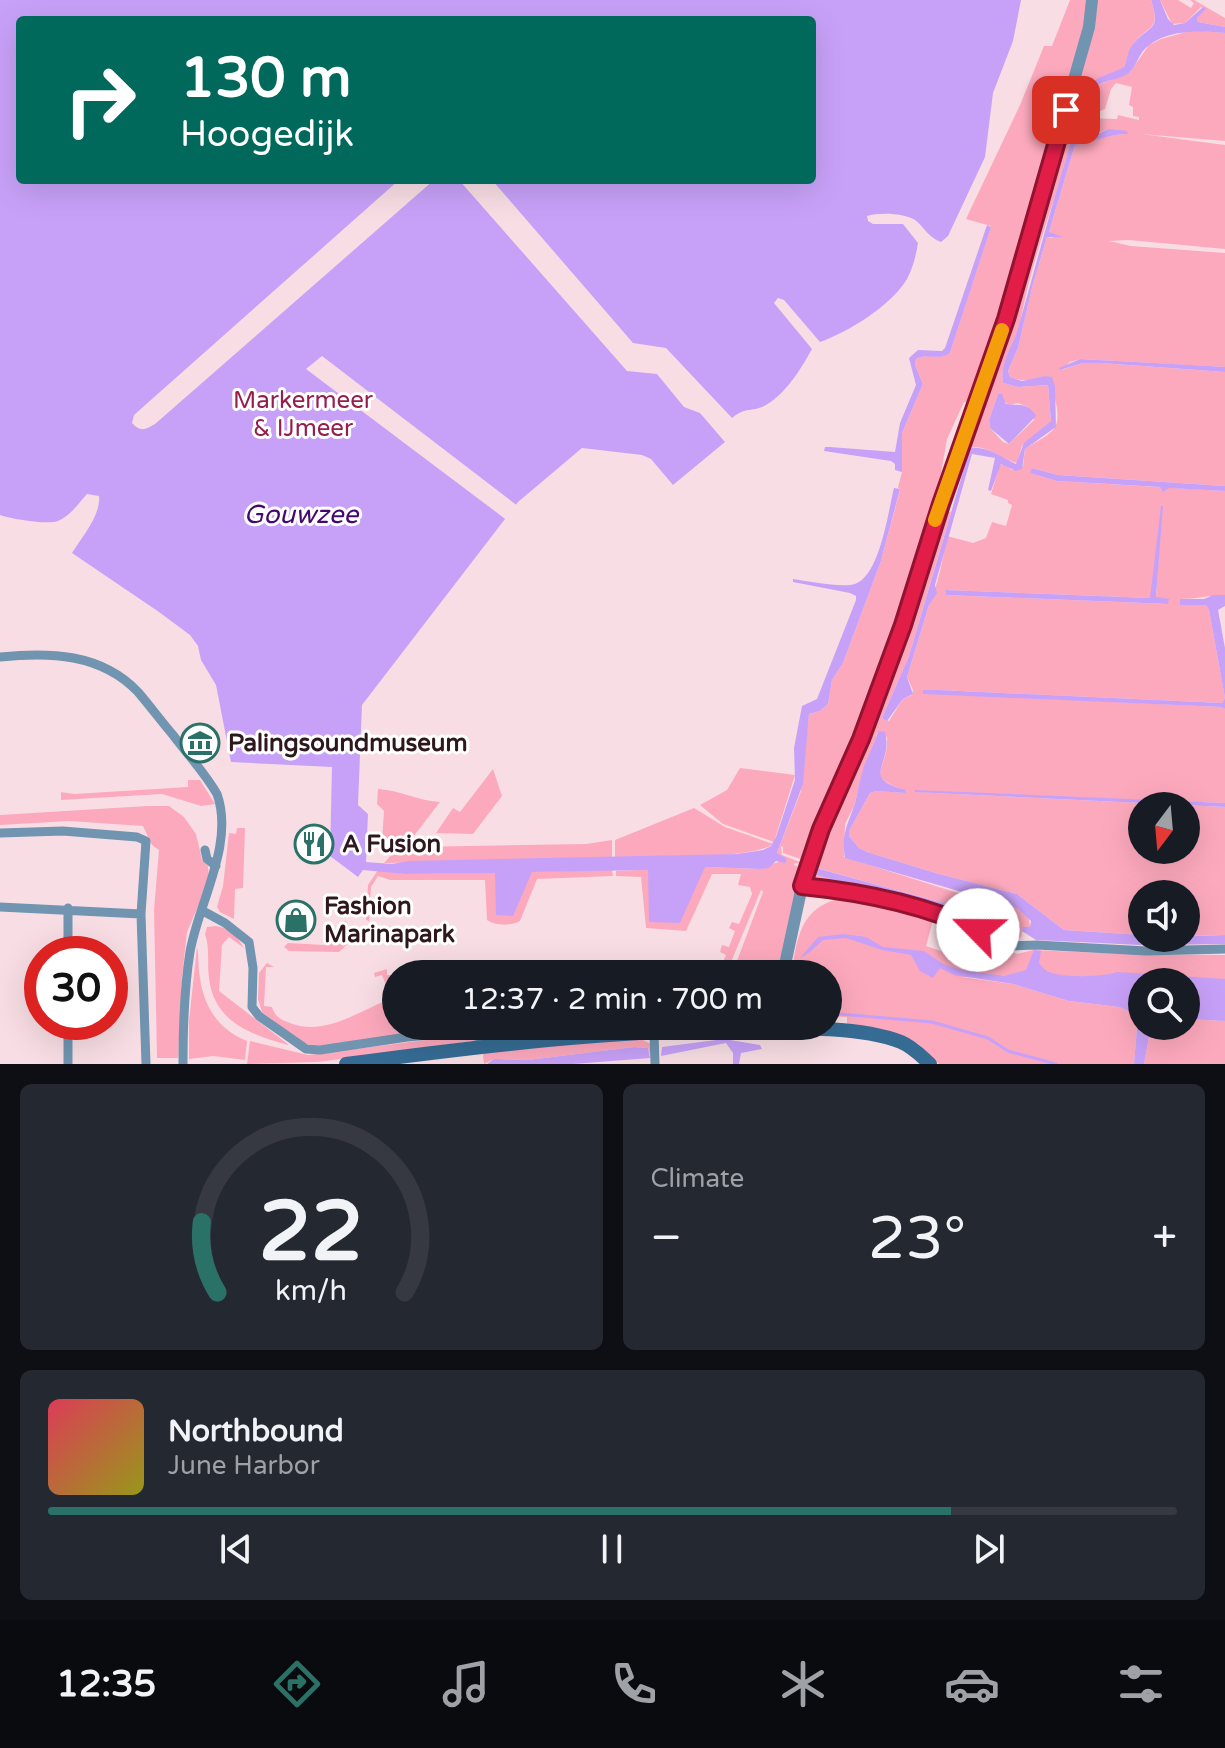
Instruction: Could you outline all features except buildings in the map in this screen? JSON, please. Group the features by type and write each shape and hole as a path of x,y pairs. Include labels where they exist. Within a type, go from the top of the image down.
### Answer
{"main road":[{"path":"842,1031 898,1041 910,1046 930,1064"},
{"path":"346,1064 556,1040"}],"street":[{"path":"786,960 802,886 821,829 879,691 1006,319 1089,27 1092,0"},
{"path":"0,657 37,654 72,657 103,668 133,688 211,783 219,798 221,817 216,866 190,954 183,1064"},
{"path":"0,833 63,831 137,837 146,841 141,914 146,1064"},
{"path":"205,850 207,859 216,866"},
{"path":"802,886 864,894 935,912 1007,946 1146,951 1225,949"},
{"path":"0,907 141,914"},
{"path":"68,908 68,936"},
{"path":"203,911 249,942 253,968 251,1003 261,1017 306,1049 320,1050 463,1032 500,1044"},
{"path":"68,1040 68,1064"},
{"path":"654,1040 655,1064"}],"shaded area":[{"path":"1070,0 1088,0 1087,15 1007,303 972,402 964,402 947,439 936,501 879,679 806,861 783,853 781,846 782,855 805,864 794,865 804,869 782,960 737,960 763,892 761,890 732,960 724,960 726,955 720,952 722,945 729,947 735,931 729,928 732,922 739,924 752,894 750,887 738,885 741,874 712,874 686,931 646,928 641,877 616,876 616,871 705,867 760,869 786,859 777,853 801,791 809,714 820,711 828,704 832,680 843,663 881,561 900,490 902,433 923,384 915,365 916,359 950,353 991,226 966,219 1044,46 1052,46"},
{"path":"1097,0 1151,0 1155,17 1152,26 1130,49 1124,67 1090,88 1079,112 1071,107"},
{"path":"1160,0 1178,0 1191,8 1194,3 1190,0 1194,0 1225,18 1225,27 1198,22 1197,18 1205,9 1201,7 1185,23 1172,24"},
{"path":"1193,30 1225,33 1225,141 1141,134 1225,145 1225,249 1109,241 1131,246 1225,253 1225,367 1080,359 1070,362 1061,370 1083,363 1101,363 1225,372 1225,486 1058,475 1032,468 1031,473 1057,481 1225,491 1225,595 1180,599 1180,604 1206,605 1209,610 1225,698 1222,703 939,690 923,693 1221,707 1225,709 1225,803 1200,802 1200,792 1128,792 1128,800 915,792 1128,802 1128,864 1200,864 1200,806 1225,807 1225,935 1200,936 1200,880 1128,880 1128,934 1064,930 1017,894 939,874 859,848 849,836 849,831 870,793 905,793 905,790 880,776 887,737 877,732 875,746 864,767 854,806 845,824 844,857 1017,908 1029,918 1030,927 1023,927 1021,937 1010,941 984,927 926,907 826,880 824,884 811,880 812,871 816,875 933,906 985,925 992,923 993,919 987,915 813,867 827,825 887,684 943,510 951,512 909,656 882,718 889,721 903,699 912,695 907,677 938,581 947,536 973,543 986,538 992,522 1006,526 1012,505 1008,500 991,494 1000,465 1004,464 1012,470 1023,466 1025,449 1049,434 1056,425 1056,404 1047,376 1019,380 1010,377 1008,371 1018,348 1047,237 1053,238 1049,232 1075,145 1127,134 1108,129 1084,139 1080,136 1081,118 1117,119 1118,115 1139,120 1139,117 1133,116 1133,107 1129,105 1132,87 1116,83 1105,109 1082,112 1093,87 1130,72 1149,45","holes":["1162,506 1156,598 1168,604 946,595 945,590 1151,598"]},
{"path":"1069,117 1078,117 1075,132 1037,252 1018,332 1002,375 1003,383 1018,387 1048,385 1051,421 1022,446 1017,463 973,447 963,469 959,468 1012,313","holes":["998,394 1008,405 1018,403 1028,407 1034,420 1009,444 990,428 989,420"]},
{"path":"740,768 795,775 774,842 723,824 700,805 727,790"},
{"path":"493,769 502,796 473,834 436,833 453,808 460,812"},
{"path":"188,780 200,780 215,804 201,806 162,794 61,800 61,792 74,794 188,787"},
{"path":"378,789 440,802 413,837 382,841 384,811 377,804"},
{"path":"169,806 184,817 196,834 202,860 208,866 209,881 187,932 178,1058 157,1058 154,910 159,850 152,845 143,826 69,821 0,825 0,815"},
{"path":"694,808 725,827 773,844 744,853 722,855 615,858 615,840"},
{"path":"237,828 245,828 243,888 235,889 234,919 217,907 223,886 229,833 236,834"},
{"path":"612,840 612,858 384,863 394,852 414,847 586,844"},
{"path":"378,870 405,874 612,870 613,876 537,879 520,921 504,925 487,920 485,880 390,880 378,876 371,887 369,921 366,920 368,885"},
{"path":"856,897 934,916 926,946 961,958 975,939 992,949 997,947 1017,954 1033,950 1225,955 1225,999 1200,988 1200,968 1128,968 1128,981 961,977 1013,984 1069,1001 1128,1011 1128,1040 1136,1040 1134,1064 939,1064 917,1043 847,1024 847,1017 842,1017 842,960 794,960 807,920 825,904"},
{"path":"345,921 348,923 347,931 353,932 350,942 339,952 289,951 284,947 288,943 324,945"},
{"path":"216,926 233,934 244,948 229,937 222,945 219,991 289,1045 248,1031 226,1016 218,1006 209,978 205,934 207,927"},
{"path":"197,947 205,999 214,1016 228,1031 247,1041 245,1060 213,1056 189,1059 189,1021"},
{"path":"267,963 274,967 266,967 264,1006 272,1007 281,1019 302,1026 338,1022 382,1002 382,1038 323,1046 304,1044 262,1012 258,999 259,973"},
{"path":"1200,1020 1225,1021 1225,1064 1144,1064 1148,1040 1200,1040"},
{"path":"426,1040 480,1040 318,1062 247,1064 250,1041 308,1055"},
{"path":"643,1040 651,1044 651,1058 648,1048 634,1047 528,1060 494,1059 484,1064 486,1051"}],"water":[{"name":"Gouwzee","path":"0,0 1021,0 1013,41 993,93 985,157 948,236 941,242 915,220 905,216 867,216 873,224 903,224 918,243 907,279 891,299 868,317 820,342 784,300 778,298 774,303 812,349 778,397 762,407 744,411 732,418 666,348 633,343 495,184 816,184 816,16 16,16 16,184 394,184 134,415 132,423 138,428 145,429 155,424 429,184 463,184 627,371 657,374 684,407 700,413 725,442 673,485 651,459 642,455 582,448 518,502 362,705 358,805 368,814 366,862 392,864 408,861 737,854 771,846 795,780 794,748 802,706 817,699 856,600 856,596 850,593 793,582 793,579 842,585 855,584 864,578 882,542 894,488 900,489 881,561 843,663 832,680 828,704 820,711 809,714 803,784 777,853 787,859 785,863 776,861 769,868 760,869 705,867 680,923 649,922 648,870 532,872 513,916 496,915 495,873 405,874 363,870 358,877 330,856 332,767 231,762 216,685 190,635 72,553 94,518 99,496 87,494 66,516 53,522 0,515"},
{"path":"1151,0 1160,0 1174,25 1185,23 1203,7 1206,9 1197,18 1198,22 1225,27 1225,33 1204,31 1160,38 1143,51 1130,72 1096,87 1087,99 1080,122 1080,137 1090,138 1108,129 1127,131 1128,134 1075,145 1049,232 1063,237 1047,237 1018,348 1008,371 1010,377 1022,381 1052,377 1056,427 1025,449 1022,469 1016,471 1001,464 991,491 988,490 995,458 972,454 935,585 937,593 929,605 907,677 913,694 903,699 887,721 882,718 909,656 970,448 989,450 1016,464 1024,443 1051,421 1048,385 1018,387 1003,383 1003,368 1017,333 1082,98 1094,81 1124,67 1132,46 1153,26 1155,17"},
{"path":"987,225 991,227 950,353 916,359 915,365 923,384 902,433 902,472 895,470 895,464 891,461 824,451 825,447 830,447 895,452 900,423 916,385 909,358 918,350 942,351 945,348"},
{"path":"1080,359 1225,367 1225,372 1101,363 1059,368"},
{"path":"998,394 1002,394 1006,404 1026,407 1036,416 1009,444 990,428 989,420"},
{"path":"1032,468 1058,475 1225,486 1225,491 1169,488 1163,492 1160,487 1057,481 1030,473"},
{"path":"1161,506 1156,597 1169,599 1168,604 946,595 945,590 1150,598"},
{"path":"1225,595 1225,606 1218,610 1225,648 1225,698 1209,610 1206,605 1180,605 1180,599 1204,599"},
{"path":"923,690 1222,703 1225,698 1225,709 923,694"},
{"path":"878,731 885,732 887,744 881,775 892,785 906,790 905,793 870,793 849,831 849,836 859,848 939,874 1017,894 1064,930 1128,934 1128,944 1036,940 1022,931 1023,927 1030,927 1031,921 1017,908 845,858 846,829 864,766"},
{"path":"915,792 1128,799 1128,802"},
{"path":"1200,802 1225,803 1225,807 1200,806"},
{"path":"816,868 994,919 985,925 933,906 816,875 813,872"},
{"path":"843,934 866,937 883,947 924,951 943,964 962,970 1004,976 1026,970 1034,950 1041,951 1039,963 1055,974 1093,976 1128,973 1128,1011 1069,1001 1013,984 954,975 940,968 933,978 920,971 911,955 882,950 846,938 823,940 800,958 818,937"},
{"path":"1225,935 1225,944 1200,944 1200,936"},
{"path":"1200,977 1225,979 1225,1021 1200,1020"},
{"path":"730,1040 760,1045 762,1049 741,1053 739,1064 733,1064 733,1053 726,1043 661,1056 662,1047"},
{"path":"1136,1040 1148,1040 1144,1064 1134,1064"},
{"path":"648,1048 650,1058 573,1064 487,1064 494,1059 528,1060"}],"pier":[{"path":"322,356 519,507 508,521 306,369"}],"waterway":[{"path":"842,1014 932,1022 988,1038 1008,1051 1056,1064"}],"slow traffic":[{"path":"935,520 1002,330"}],"place":[{"name":"Palingsoundmuseum","path":"200,743"},
{"name":"A Fusion","path":"314,844"},
{"name":"Fashion Marinapark","path":"296,920"}],"route":[{"path":"978,930 935,912 864,894 802,886 821,829 861,739 903,625 941,504 1006,319 1066,110"}],"park label":[{"name":"Markermeer & IJmeer","path":"303,414"}]}
